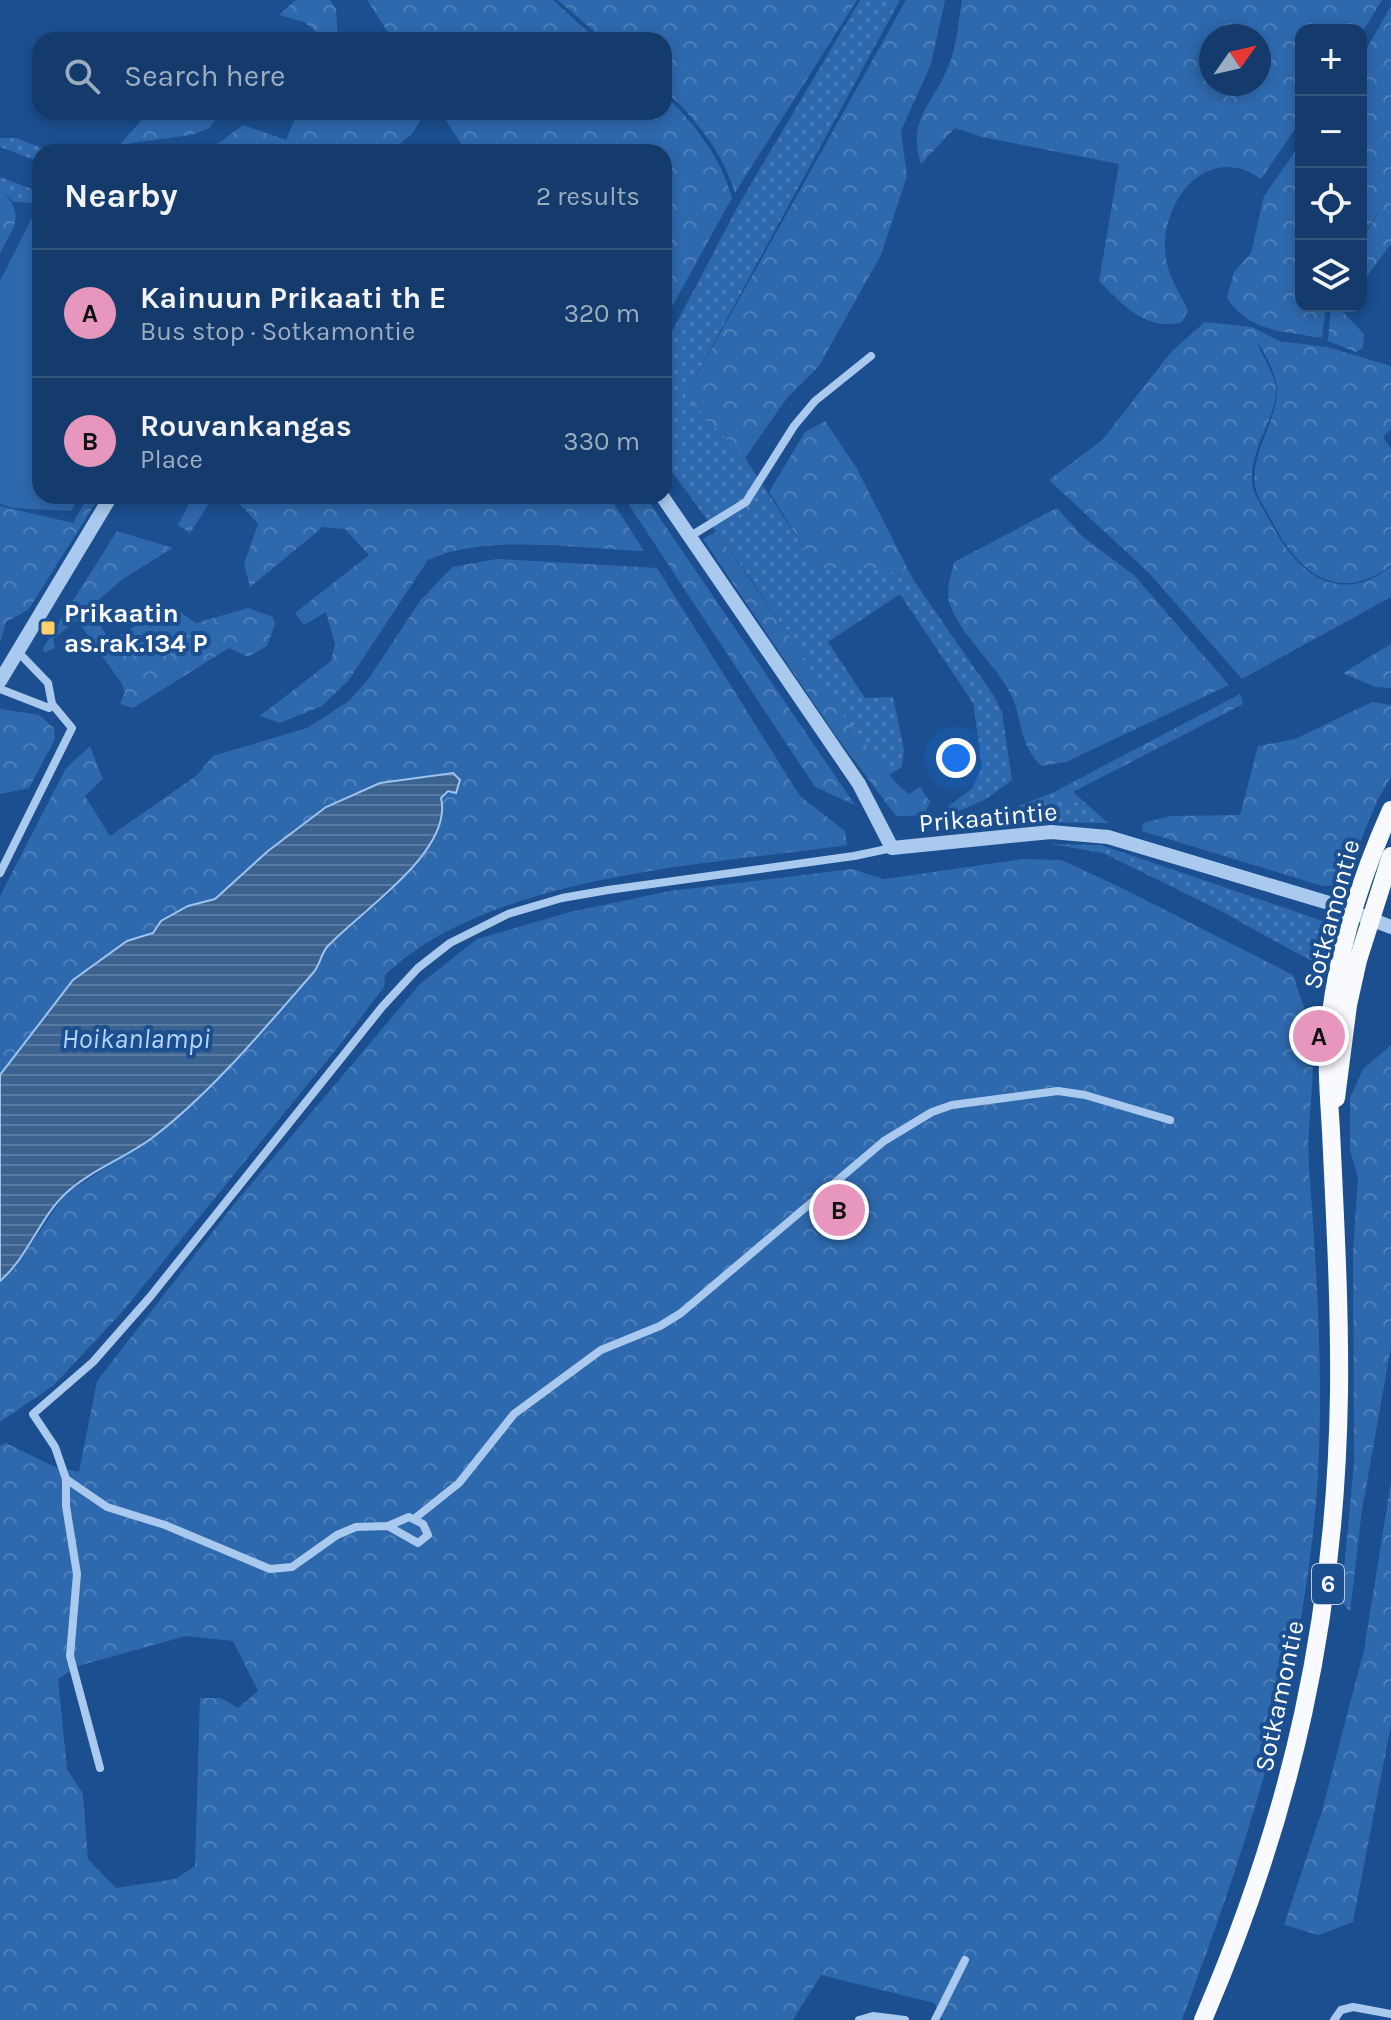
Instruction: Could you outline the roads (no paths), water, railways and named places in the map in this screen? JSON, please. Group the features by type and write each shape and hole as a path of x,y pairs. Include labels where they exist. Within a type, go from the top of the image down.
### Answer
{"highway":[{"name":"Sotkamontie","path":"1203,2020 1276,1824 1316,1666 1329,1578 1339,1391 1331,1130 1327,1092 1329,1030 1391,810"},
{"name":"Sotkamontie","path":"1362,914 1391,856"}],"street":[{"path":"689,537 746,502 794,426 815,401 871,356"},
{"path":"0,681 106,504"},
{"name":"Prikaatintie","path":"667,504 858,783 892,848 1051,832 1108,837 1362,914 1391,927"},
{"path":"0,873 72,728 52,704 48,683 19,653"},
{"path":"0,689 33,704 49,708 52,704"},
{"path":"100,1768 70,1656 77,1574 66,1506 66,1479 55,1447 33,1414 102,1352 150,1297 382,1007 418,968 450,943 508,914 562,898 892,848"},
{"path":"414,1519 459,1483 514,1414 601,1350 660,1326 681,1313 884,1141 913,1122 952,1105 1058,1091 1085,1095 1170,1120"},
{"path":"66,1479 107,1507 165,1525 270,1569 292,1567 337,1535 356,1527 388,1526 402,1518 414,1519 423,1524 428,1535 418,1543 388,1526"},
{"path":"935,2020 965,1960"},
{"path":"1334,2020 1341,2010 1353,2007 1391,2014"},
{"path":"859,2020 873,2016 905,2020"}],"water":[{"name":"Hoikanlampi","path":"453,773 460,780 456,793 448,791 441,798 441,819 433,839 419,860 327,947 313,973 236,1060 174,1121 65,1194 18,1261 0,1281 0,1075 73,980 127,941 153,933 161,921 188,906 215,899 268,851 326,807 380,783"}],"place":[{"name":"Prikaatin as.rak.134 P","path":"48,628"},
{"name":"Kainuun Prikaati th E","path":"1319,1036"},
{"name":"Rouvankangas","path":"839,1210"}]}
